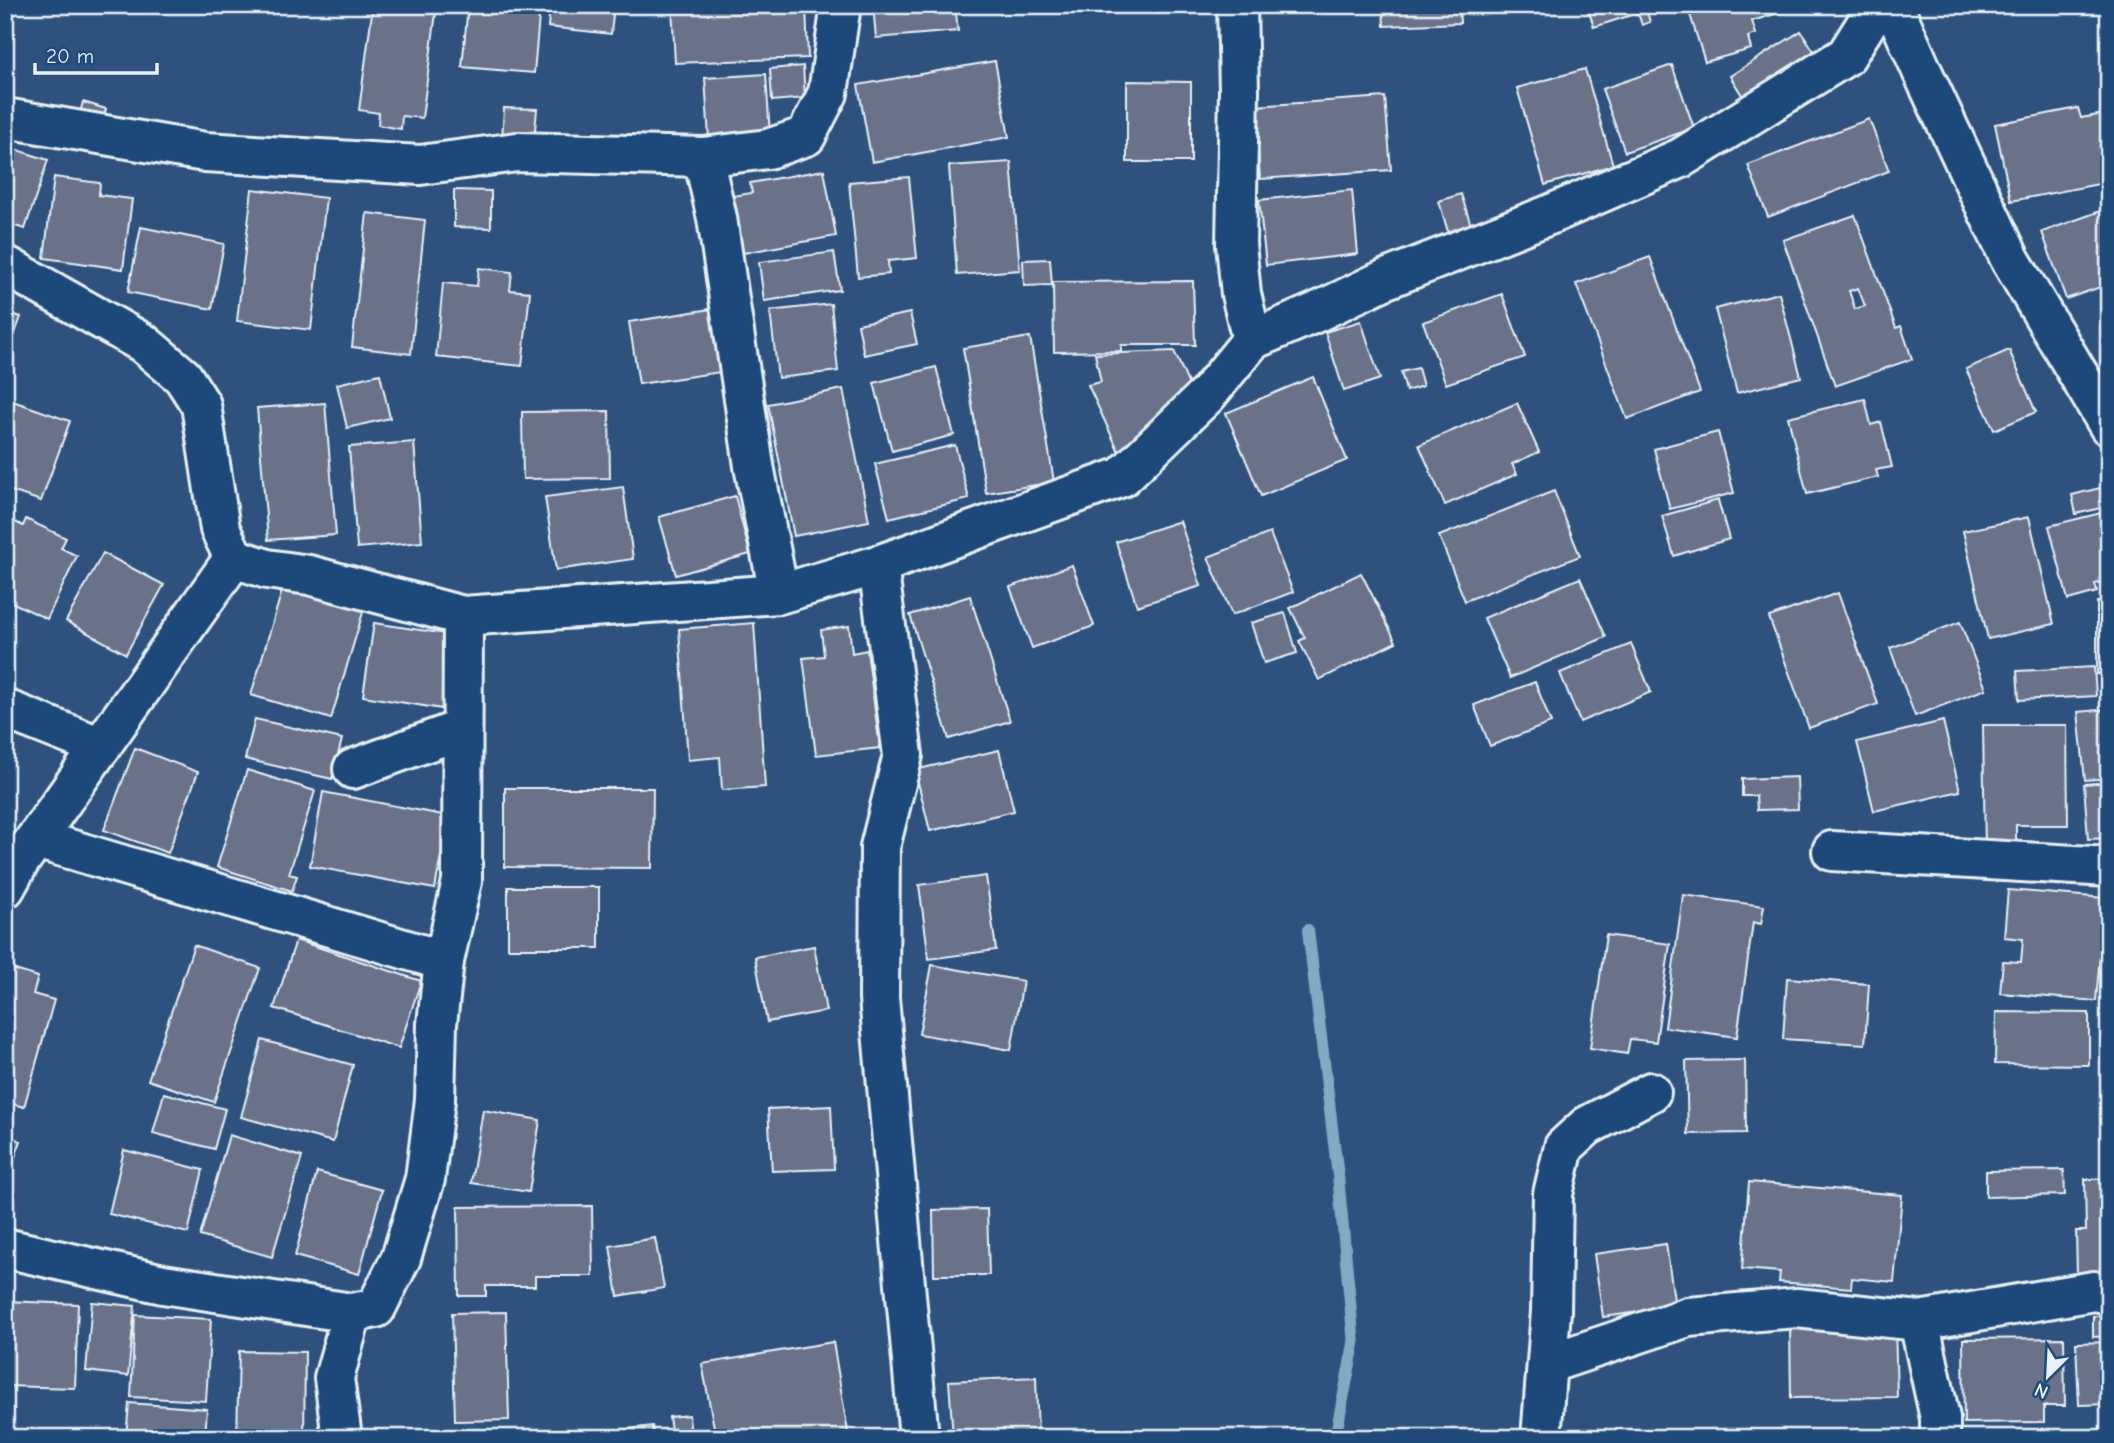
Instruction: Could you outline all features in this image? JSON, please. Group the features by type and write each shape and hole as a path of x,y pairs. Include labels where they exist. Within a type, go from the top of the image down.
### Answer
{"street":[{"path":"5,118 205,152 419,165 517,152 703,157 768,149 806,136 828,93 841,5"},
{"path":"1237,5 1239,91 1236,244 1241,294 1252,340"},
{"path":"5,265 143,344 183,377 201,405 220,529 234,558 267,569 309,575 463,616 779,594 878,565 1122,477 1207,395 1252,340 1386,279 1549,215 1681,158 1846,56 1878,5"},
{"path":"1893,5 2010,259 2109,426"},
{"path":"703,157 716,218 754,466 779,594"},
{"path":"5,888 20,861 234,558"},
{"path":"878,565 903,755 880,847 879,998 919,1438"},
{"path":"5,1248 163,1284 352,1313 376,1308 401,1258 425,1179 435,1100 437,1024 444,961 462,881 463,616"},
{"path":"5,709 101,747"},
{"path":"353,769 462,729"},
{"path":"36,839 444,961"},
{"path":"1832,851 2109,867"},
{"path":"1541,1438 1551,1311 1553,1194 1564,1147 1587,1126 1651,1092"},
{"path":"1547,1364 1688,1317 1797,1308 1919,1321 2094,1291 2109,1294"},
{"path":"342,1438 334,1378 352,1313"},
{"path":"1919,1321 1940,1418 1940,1438"}],"building":[{"path":"373,5 437,5 422,118 402,116 401,129 378,125 379,113 359,110"},
{"path":"468,5 540,5 534,73 462,67"},
{"path":"550,5 614,5 611,34 548,27"},
{"path":"672,5 806,5 808,58 675,63"},
{"path":"873,5 955,5 958,31 876,38"},
{"path":"1383,5 1459,5 1460,23 1384,26"},
{"path":"1587,5 1645,5 1650,22 1642,25 1638,13 1594,27"},
{"path":"1687,5 1805,5 1752,21 1756,34 1748,37 1751,49 1705,62"},
{"path":"1801,31 1817,56 1745,100 1730,76"},
{"path":"995,61 1009,137 872,162 858,85"},
{"path":"1672,65 1694,128 1625,152 1602,89"},
{"path":"803,66 805,98 772,101 770,69"},
{"path":"1585,69 1613,165 1545,185 1517,88"},
{"path":"766,74 770,135 709,139 705,78"},
{"path":"1127,81 1191,82 1191,162 1127,162"},
{"path":"1385,97 1391,170 1260,179 1255,106"},
{"path":"83,102 106,109 101,127 78,120"},
{"path":"504,108 537,109 534,141 502,139"},
{"path":"2078,108 2081,118 2109,113 2109,182 2011,201 1995,124"},
{"path":"1869,119 1889,171 1768,217 1748,165"},
{"path":"5,146 48,160 25,229 5,223"},
{"path":"1011,162 1020,270 957,275 949,166"},
{"path":"824,170 836,236 743,253 733,196 752,193 750,183"},
{"path":"54,177 100,183 99,195 132,199 123,269 44,258"},
{"path":"909,177 917,258 888,261 889,274 858,277 849,182"},
{"path":"252,189 326,198 311,330 237,321"},
{"path":"454,190 491,191 491,228 454,227"},
{"path":"1352,190 1358,254 1266,265 1259,200"},
{"path":"1461,194 1471,225 1448,232 1439,201"},
{"path":"2109,208 2109,284 2066,299 2042,232"},
{"path":"367,213 425,220 411,354 352,347"},
{"path":"1855,215 1896,328 1901,326 1912,359 1835,386 1783,240","holes":["1858,288 1865,306 1855,309 1849,291"]},
{"path":"141,227 224,244 212,309 128,292"},
{"path":"834,252 840,290 764,301 759,262"},
{"path":"1650,257 1700,392 1627,419 1576,284"},
{"path":"1050,259 1052,285 1024,286 1023,260"},
{"path":"479,268 512,272 510,290 530,292 522,366 436,357 443,283 477,286"},
{"path":"1193,281 1195,345 1121,345 1121,351 1054,352 1053,282"},
{"path":"1779,293 1801,377 1737,393 1715,309"},
{"path":"1502,294 1525,357 1446,384 1423,322"},
{"path":"831,304 838,371 778,378 770,311"},
{"path":"711,309 721,372 639,384 629,322"},
{"path":"5,312 21,317 5,360"},
{"path":"910,313 917,344 864,355 858,324"},
{"path":"1361,321 1380,379 1344,391 1325,332"},
{"path":"1030,337 1054,482 986,493 963,348"},
{"path":"2009,350 2036,412 1994,430 1966,369"},
{"path":"1174,351 1189,385 1120,454 1088,385 1101,382 1095,354"},
{"path":"936,367 954,435 892,451 874,383"},
{"path":"1418,368 1423,386 1406,391 1401,372"},
{"path":"380,374 390,418 347,428 337,384"},
{"path":"1313,377 1347,460 1261,496 1226,413"},
{"path":"843,389 869,521 794,536 768,404"},
{"path":"7,399 70,421 41,501 5,489"},
{"path":"1865,399 1871,425 1881,422 1892,467 1876,470 1878,477 1807,494 1788,417"},
{"path":"325,403 336,535 268,540 257,408"},
{"path":"1517,403 1539,452 1512,464 1517,474 1445,505 1419,445"},
{"path":"609,411 610,478 523,479 522,412"},
{"path":"1718,432 1734,493 1670,509 1654,449"},
{"path":"414,442 422,542 357,548 349,447"},
{"path":"955,445 969,499 889,518 875,464"},
{"path":"2108,486 2109,506 2076,514 2072,495"},
{"path":"623,487 633,559 556,570 545,497"},
{"path":"1554,491 1580,556 1465,601 1439,536"},
{"path":"735,496 750,554 676,575 659,517"},
{"path":"1718,500 1729,539 1674,556 1662,516"},
{"path":"2109,511 2109,581 2095,584 2097,592 2068,600 2049,526"},
{"path":"5,517 23,526 26,519 66,538 61,548 77,556 47,619 5,599"},
{"path":"2029,517 2054,624 1988,639 1963,531"},
{"path":"1180,521 1201,586 1137,606 1116,542"},
{"path":"1270,533 1293,592 1232,615 1208,557"},
{"path":"103,553 164,585 126,654 66,621"},
{"path":"1072,565 1094,626 1032,648 1010,587"},
{"path":"1361,573 1396,642 1319,680 1299,641 1305,638 1290,608"},
{"path":"1580,578 1606,637 1510,678 1484,618"},
{"path":"284,584 364,609 331,719 251,695"},
{"path":"1838,593 1878,704 1809,728 1769,617"},
{"path":"970,596 1010,721 949,739 910,615"},
{"path":"2109,601 2109,674 2097,674 2097,602"},
{"path":"1285,613 1297,653 1264,663 1251,623"},
{"path":"1960,622 1986,689 1915,716 1890,648"},
{"path":"374,623 453,635 442,709 363,696"},
{"path":"754,623 765,787 722,790 720,757 688,760 679,629"},
{"path":"849,626 852,653 867,650 880,748 816,755 803,658 824,656 821,630"},
{"path":"1631,644 1651,692 1580,722 1560,673"},
{"path":"2094,667 2096,696 2019,700 2017,671"},
{"path":"1535,682 1551,723 1490,746 1474,705"},
{"path":"2109,709 2109,778 2085,780 2078,712"},
{"path":"255,719 342,739 332,779 245,759"},
{"path":"1943,721 1960,791 1874,811 1857,742"},
{"path":"1983,725 2067,725 2068,825 2016,825 2016,851 1985,851"},
{"path":"135,748 198,772 168,853 104,830"},
{"path":"999,750 1014,811 930,831 915,770"},
{"path":"247,770 315,791 289,874 297,876 292,891 217,867"},
{"path":"1797,777 1798,809 1757,810 1756,796 1742,796 1742,779"},
{"path":"2109,782 2109,838 2088,839 2084,784"},
{"path":"505,788 653,788 652,868 505,867"},
{"path":"323,792 448,816 435,889 310,866"},
{"path":"986,876 996,950 929,959 919,885"},
{"path":"508,887 599,887 599,948 508,948"},
{"path":"2008,890 2105,898 2096,1001 2000,993 2003,961 2021,962 2023,939 2004,937"},
{"path":"1683,895 1764,906 1761,924 1753,922 1737,1037 1665,1027"},
{"path":"1606,935 1670,944 1656,1042 1630,1039 1627,1054 1590,1048"},
{"path":"296,940 421,981 399,1048 274,1008"},
{"path":"194,945 260,968 214,1102 148,1080"},
{"path":"814,946 826,1011 767,1022 755,957"},
{"path":"932,965 1023,981 1011,1050 919,1034"},
{"path":"2109,965 2109,1015 2105,1015"},
{"path":"5,967 38,977 33,994 54,1000 24,1107 5,1102"},
{"path":"1787,978 1869,984 1865,1044 1783,1039"},
{"path":"1996,1012 2089,1013 2089,1065 1995,1064"},
{"path":"262,1040 353,1065 333,1142 241,1117"},
{"path":"1745,1060 1746,1133 1688,1134 1686,1061"},
{"path":"164,1093 225,1109 214,1149 153,1133"},
{"path":"831,1106 834,1169 772,1171 768,1109"},
{"path":"483,1110 540,1120 529,1192 471,1183"},
{"path":"5,1135 21,1141 5,1183"},
{"path":"229,1135 302,1157 272,1257 200,1236"},
{"path":"124,1150 203,1170 188,1233 109,1214"},
{"path":"2064,1170 2065,1195 1986,1197 1986,1171"},
{"path":"317,1172 382,1190 359,1274 295,1256"},
{"path":"2085,1179 2109,1179 2109,1275 2077,1275 2076,1231 2086,1231"},
{"path":"1749,1182 1902,1195 1894,1282 1852,1278 1851,1288 1779,1282 1780,1272 1742,1269"},
{"path":"592,1206 593,1276 535,1276 535,1286 486,1286 486,1296 459,1296 458,1207"},
{"path":"987,1209 989,1275 934,1275 933,1210"},
{"path":"655,1238 664,1288 618,1296 610,1246"},
{"path":"1666,1244 1675,1307 1603,1317 1594,1254"},
{"path":"5,1301 78,1304 75,1388 5,1386"},
{"path":"92,1302 135,1306 128,1376 86,1371"},
{"path":"506,1312 509,1420 455,1421 452,1313"},
{"path":"135,1315 211,1319 206,1401 131,1397"},
{"path":"2093,1316 2109,1316 2109,1336 2093,1337"},
{"path":"1790,1325 1895,1325 1897,1397 1791,1398"},
{"path":"2064,1338 2065,1406 2044,1406 2044,1422 1964,1423 1963,1339"},
{"path":"833,1342 849,1438 716,1438 702,1364"},
{"path":"2109,1342 2109,1404 2079,1405 2076,1343"},
{"path":"239,1351 305,1352 304,1438 237,1438"},
{"path":"1036,1377 1038,1438 953,1438 949,1381"},
{"path":"129,1403 207,1409 205,1438 126,1438"},
{"path":"689,1415 691,1438 672,1438 669,1417"},
{"path":"652,1426 654,1438 578,1438 577,1435"},
{"path":"447,1433 448,1438 381,1438 381,1434"}],"waterway":[{"path":"1308,930 1338,1176 1354,1344 1335,1438"}]}
